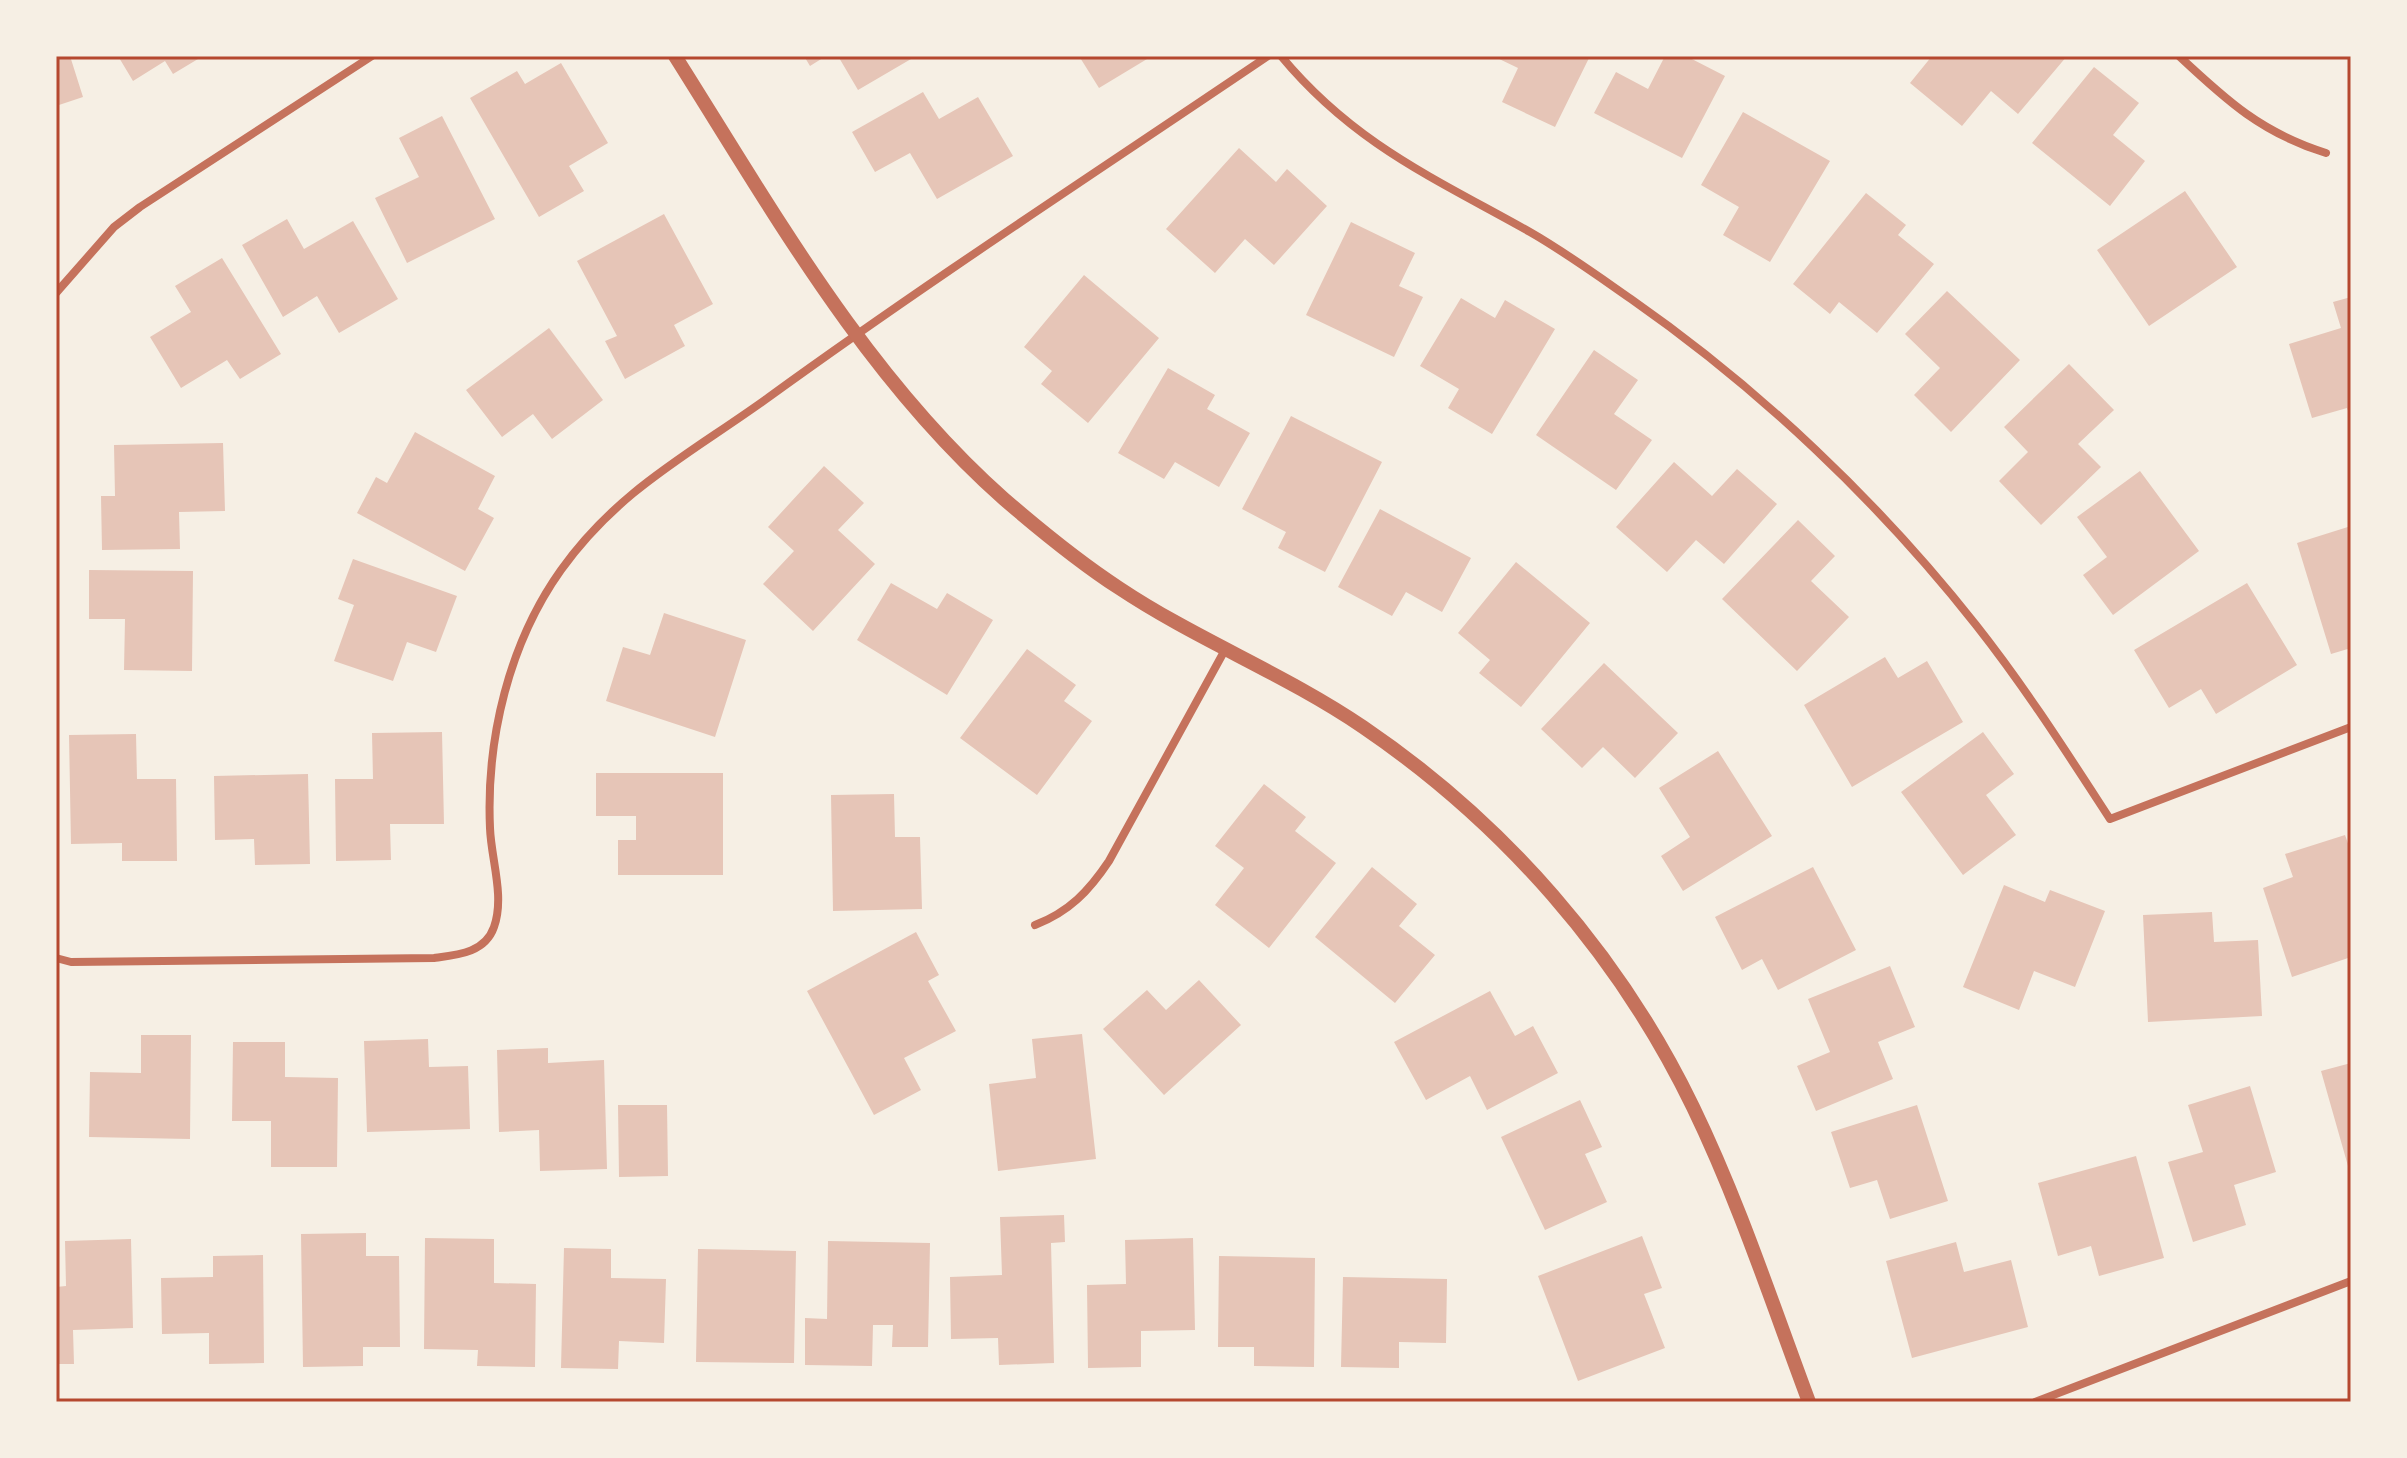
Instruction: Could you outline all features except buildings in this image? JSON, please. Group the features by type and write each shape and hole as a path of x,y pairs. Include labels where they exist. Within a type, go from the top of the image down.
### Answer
{"street":[{"path":"56,293 114,227 140,207 372,56"},
{"path":"675,56 816,279 938,433 1006,501 1120,589 1330,705 1408,759 1528,867 1607,962 1666,1055 1712,1148 1809,1402"},
{"path":"56,958 87,962 434,958 470,954 494,929 497,892 489,802 495,731 513,664 542,599 606,515 632,491 857,334 1268,56"},
{"path":"1281,56 1332,112 1374,143 1534,235 1633,300 1727,372 1816,450 1899,535 1976,625 2046,720 2110,819 2351,727"},
{"path":"2179,56 2257,123 2296,144 2326,153"},
{"path":"1035,925 1070,907 1101,874 1226,647"},
{"path":"2035,1402 2351,1281"}]}
